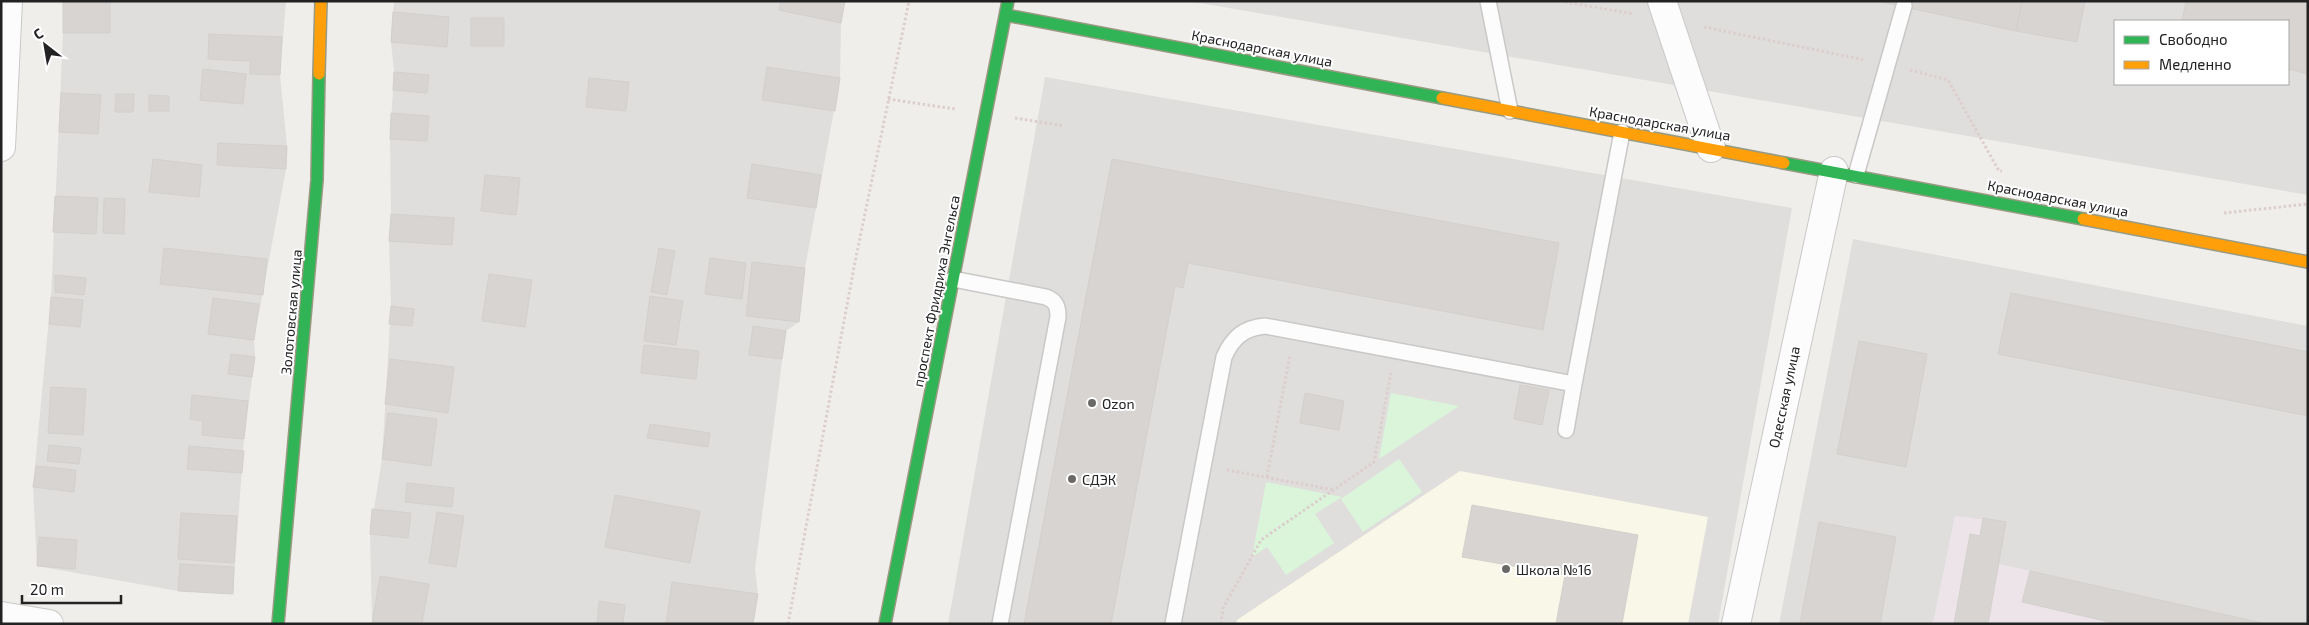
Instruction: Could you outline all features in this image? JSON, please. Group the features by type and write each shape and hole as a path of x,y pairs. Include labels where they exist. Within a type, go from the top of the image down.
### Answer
{"street":[{"path":"1,147 8,1"},
{"name":"Золотовская улица","path":"278,624 317,180 321,1"},
{"name":"проспект Фридриха Энгельса","path":"885,624 1008,1"},
{"path":"1665,10 1711,148"},
{"name":"Краснодарская улица","path":"1006,15 2308,262"},
{"name":"Одесская улица","path":"1736,624 1845,173"},
{"path":"1,616 48,624"}],"lane":[{"path":"1488,1 1510,111"},
{"path":"1845,173 1887,64 1904,6"},
{"path":"1566,430 1622,132"},
{"path":"953,279 1046,297 1054,301 1058,308 1000,624"},
{"path":"1174,624 1224,357 1230,344 1239,334 1252,327 1265,326 1574,384"}],"path":[{"path":"788,624 855,262 909,1"},
{"path":"1565,2 1665,10 1948,80 1999,171 2009,173"},
{"path":"2222,213 2308,204"},
{"path":"1267,477 1295,331"},
{"path":"1220,624 1224,608 1261,540 1374,462 1395,351"},
{"path":"1204,465 1334,490"}],"shaded area":[{"path":"63,1 286,1 280,75 287,146 286,169 254,340 255,357 244,439 233,594 178,591 37,566 33,487 51,297"},
{"path":"394,1 845,1 841,23 840,78 805,268 799,322 786,331 755,569 758,594 753,624 372,624 370,534 382,459 391,306 389,241 391,214 390,139 394,72 391,42"},
{"path":"1189,1 2308,1 2308,195"},
{"path":"1045,77 1792,208 1718,624 948,624"},
{"path":"1853,239 2308,326 2308,624 2267,624 1998,564 1955,517 1933,624 1779,624"},
{"name":"Школа №16","path":"1460,471 1708,517 1688,624 1236,624 1237,620"},
{"path":"1955,516 2006,522 1998,564 2267,624 1933,624"}],"green space":[{"path":"1391,393 1459,406 1379,459"},
{"path":"1399,459 1422,492 1363,532 1341,499"},
{"path":"1266,482 1342,497 1315,514 1334,543 1286,575 1267,547 1252,557"}],"building":[{"path":"63,1 110,1 110,33 63,33"},
{"path":"781,1 845,1 841,23 779,10"},
{"path":"1877,1 2022,1 2016,31"},
{"path":"2022,1 2085,1 2077,42 2016,31"},
{"path":"2186,1 2308,1 2308,74 2289,69 2289,20 2182,20"},
{"path":"393,12 449,17 447,47 391,42"},
{"path":"471,18 504,18 504,46 471,46"},
{"path":"209,34 282,37 280,75 250,74 250,61 208,59"},
{"path":"767,67 840,78 835,111 762,100"},
{"path":"203,69 246,74 243,104 200,100"},
{"path":"394,72 429,75 427,93 393,90"},
{"path":"589,78 629,82 626,111 586,107"},
{"path":"61,93 101,95 98,134 59,132"},
{"path":"116,94 134,94 133,112 115,112"},
{"path":"149,95 169,96 169,111 149,111"},
{"path":"391,113 429,116 427,141 390,139"},
{"path":"218,143 287,146 286,169 217,165"},
{"path":"153,159 202,165 199,197 149,192"},
{"path":"1112,159 1559,243 1543,330 1188,263 1183,288 1175,286 1111,624 1024,624"},
{"path":"752,164 821,175 816,208 747,198"},
{"path":"485,175 520,178 516,215 481,211"},
{"path":"55,196 98,198 96,234 53,232"},
{"path":"104,198 125,199 124,234 103,233"},
{"path":"391,214 454,218 452,245 389,241"},
{"path":"164,248 267,259 263,295 160,284"},
{"path":"659,248 675,251 667,295 651,292"},
{"path":"710,258 746,263 742,299 705,294"},
{"path":"752,262 805,268 799,322 746,316"},
{"path":"489,274 532,280 525,327 482,321"},
{"path":"55,275 86,278 84,295 55,292"},
{"path":"2011,293 2308,352 2308,416 1998,354"},
{"path":"650,296 683,301 676,345 644,341"},
{"path":"51,297 83,300 80,327 49,324"},
{"path":"213,298 259,304 254,340 208,334"},
{"path":"391,306 414,309 412,326 389,324"},
{"path":"753,326 786,331 782,359 749,355"},
{"path":"1859,341 1927,354 1906,467 1837,454"},
{"path":"644,345 699,351 696,379 641,373"},
{"path":"231,354 255,357 252,377 228,374"},
{"path":"390,359 454,367 448,413 385,404"},
{"path":"1520,385 1549,390 1542,425 1514,419"},
{"path":"51,387 86,389 83,435 48,433"},
{"path":"1305,393 1344,401 1339,430 1300,423"},
{"path":"192,395 248,401 244,439 202,435 203,421 190,419"},
{"path":"388,413 437,419 431,466 382,459"},
{"path":"650,424 710,433 708,447 647,438"},
{"path":"49,445 81,448 79,464 47,461"},
{"path":"189,446 244,451 242,473 187,469"},
{"path":"36,466 76,470 74,492 33,487"},
{"path":"407,483 454,488 452,507 405,502"},
{"path":"615,495 700,511 690,563 605,547"},
{"path":"1472,505 1638,535 1622,624 1556,624 1565,575 1462,557"},
{"path":"372,509 411,513 408,538 370,534"},
{"path":"437,512 464,516 456,567 429,563"},
{"path":"181,513 237,516 234,563 178,559"},
{"path":"1983,518 2006,522 1988,624 1954,624 1970,534 1980,536"},
{"path":"1819,522 1896,537 1880,624 1800,624"},
{"path":"39,537 77,540 75,569 37,566"},
{"path":"180,564 234,567 233,594 178,591"},
{"path":"2030,571 2267,624 2118,624 2022,602"},
{"path":"380,576 429,584 422,624 372,624"},
{"path":"672,582 758,594 753,624 666,624"},
{"path":"599,601 625,605 623,624 597,624"}],"traffic: fast":[{"path":"885,624 1008,1"},
{"path":"1006,15 1442,98"},
{"path":"278,624 317,180 319,74"},
{"path":"1784,163 2083,219"}],"traffic: slow":[{"path":"319,74 321,1"},
{"path":"1442,98 1784,163"},
{"path":"2083,219 2308,262"}],"place":[{"name":"Ozon","path":"1092,403"},
{"name":"СДЭК","path":"1072,479"},
{"name":"Школа №16","path":"1506,569"}]}
